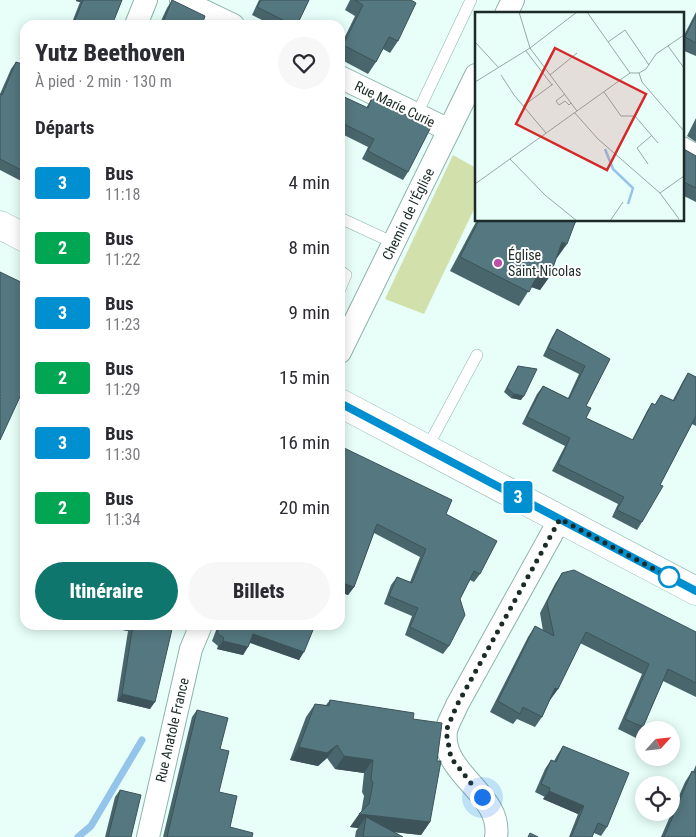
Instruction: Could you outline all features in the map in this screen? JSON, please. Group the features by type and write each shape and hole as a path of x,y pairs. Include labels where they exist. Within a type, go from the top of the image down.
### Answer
{"main road":[{"path":"0,225 20,235"},
{"path":"345,406 696,591"}],"street":[{"path":"138,20 146,0"},
{"path":"181,0 223,20"},
{"path":"507,12 513,0"},
{"name":"Chemin de l'Église","path":"346,324 394,243 475,77"},
{"name":"Rue Marie Curie","path":"345,79 449,130"},
{"path":"684,149 696,156"},
{"path":"496,837 492,811 451,758 446,731 457,705 560,519"},
{"name":"Rue Anatole France","path":"148,837 191,649 198,630"}],"lane":[{"path":"417,114 472,0"},
{"path":"345,220 394,243"},
{"path":"427,448 477,355"}],"green space":[{"path":"453,155 475,167 475,207 424,314 385,299"}],"building":[{"path":"83,0 122,0 114,20 75,20"},
{"path":"172,0 205,16 204,20 164,20"},
{"path":"261,0 309,0 299,20 283,20 257,7"},
{"path":"355,0 411,0 416,3 398,41 389,37 376,62 345,46 345,41 363,5"},
{"path":"696,15 696,43 685,37"},
{"path":"16,62 20,63 20,169 0,159 0,94 2,95"},
{"path":"345,97 368,108 372,98 431,127 408,172 368,151 374,139 345,124"},
{"path":"684,149 696,156 696,188 684,182"},
{"name":"Église Saint-Nicolas","path":"478,221 576,221 567,244 562,242 550,276 539,272 529,292 460,257"},
{"path":"0,272 20,282 20,397 0,440"},
{"path":"557,329 610,359 586,406 591,408 586,418 633,440 652,403 655,405 661,395 674,401 688,373 696,377 696,416 660,485 663,486 642,522 617,510 624,497 558,464 570,438 527,417 543,386 569,399 585,366 548,348"},
{"path":"518,366 537,369 524,396 514,394 507,388"},
{"path":"345,448 452,500 446,514 497,541 480,574 474,571 460,599 465,615 449,646 410,627 418,608 389,596 397,577 412,583 426,549 377,524 354,587 345,584"},
{"path":"574,570 696,632 696,683 668,669 646,721 635,721 635,723 625,719 649,664 586,632 558,689 555,688 542,717 523,707 520,714 498,701 535,626 554,636 547,602 562,573"},
{"path":"132,630 172,630 155,702 122,694"},
{"path":"218,630 313,630 304,652 253,634 248,647 223,641 224,638 217,633"},
{"path":"330,700 414,713 413,719 442,723 437,761 441,761 430,822 359,814 369,804 373,783 371,779 373,760 344,756 337,745 327,753 299,747 315,704 329,706"},
{"path":"197,710 228,718 220,749 229,751 219,792 237,796 230,827 253,833 252,837 167,837"},
{"path":"563,746 629,773 607,827 598,823 592,837 571,837 584,806 549,791 550,788 541,784 551,760 556,762"},
{"path":"692,771 695,773 696,771 696,837 664,837 671,821 680,821 680,799"},
{"path":"120,790 141,795 131,837 108,837"},
{"path":"366,817 403,837 363,837"},
{"path":"530,833 538,837 528,837"}],"waterway":[{"path":"78,837 91,826 142,740"}],"bus line":[{"name":"3","path":"345,406 696,591"}],"place":[{"name":"Église Saint-Nicolas","path":"498,263"}],"route":[{"path":"482,797 451,758 446,731 457,705 560,519 669,577"}]}
